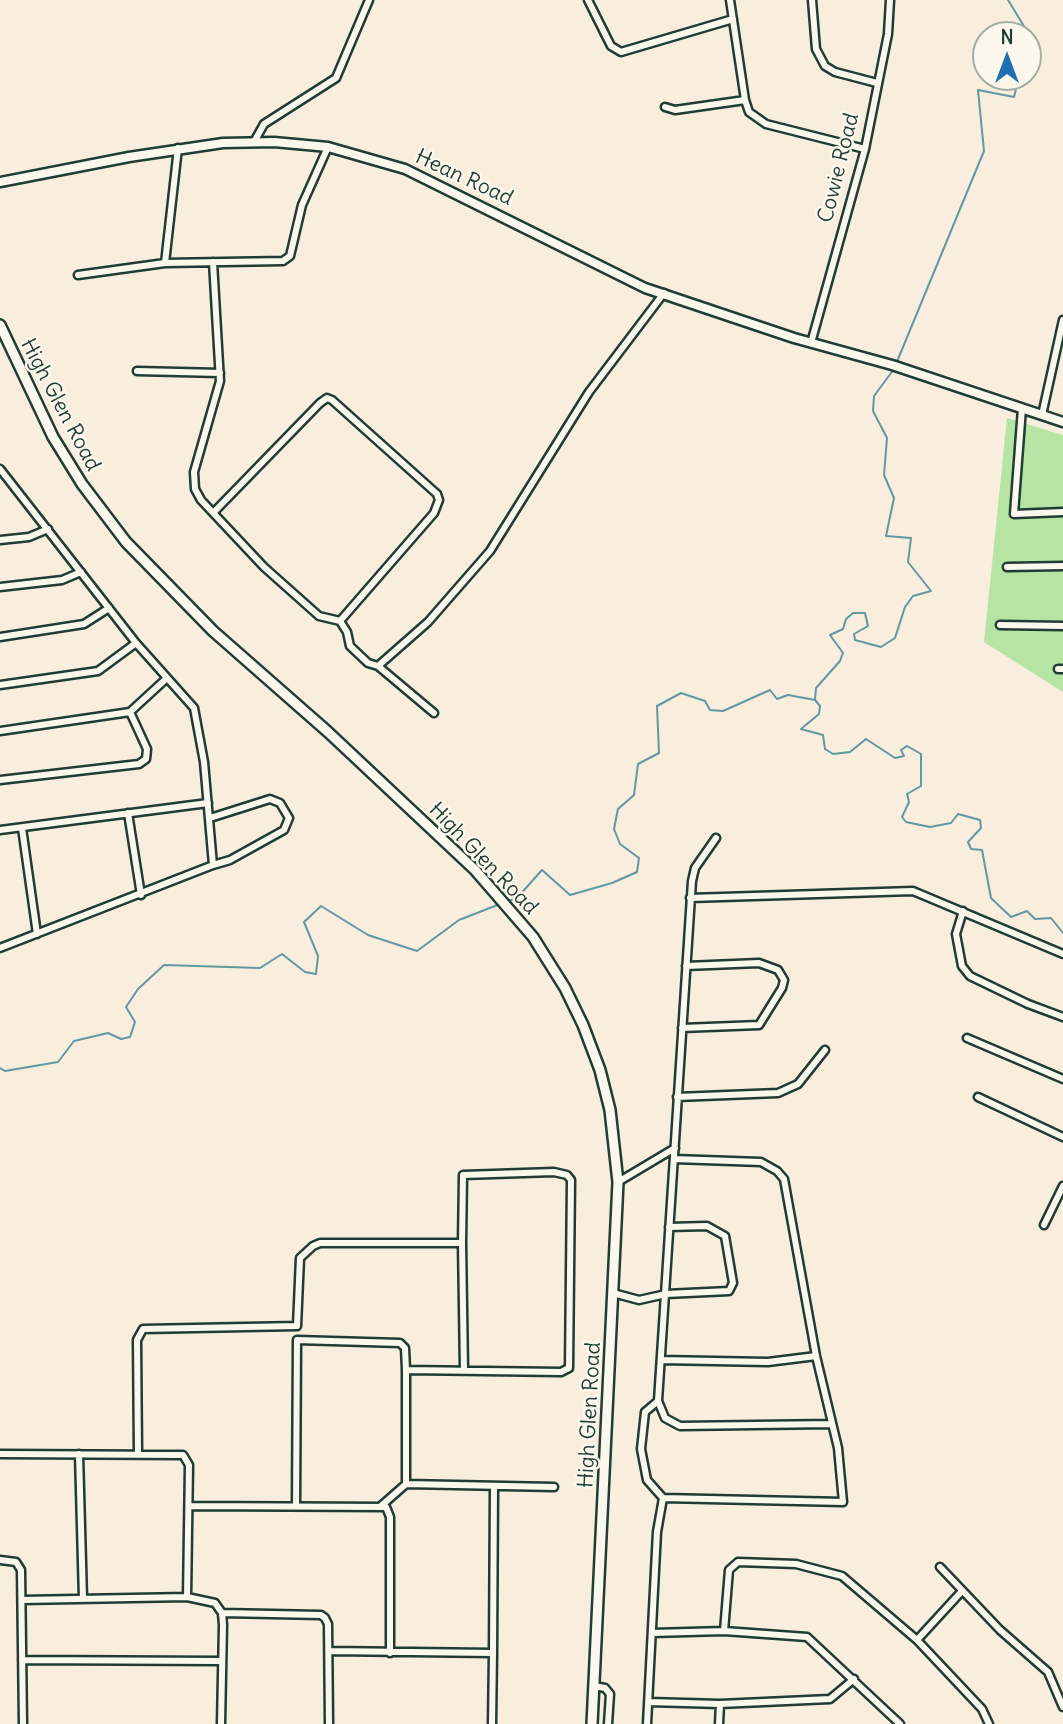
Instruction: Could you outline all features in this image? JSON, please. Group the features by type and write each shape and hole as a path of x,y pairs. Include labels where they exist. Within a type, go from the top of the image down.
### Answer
{"main road":[{"name":"High Glen Road","path":"0,325 53,437 96,503 145,566 213,631 431,827 503,901 551,965 583,1025 600,1070 610,1110 618,1182 592,1724"}],"street":[{"path":"254,142 264,124 336,78 369,0"},
{"path":"588,0 611,46 621,52 733,19"},
{"path":"730,0 749,112 766,124 865,149"},
{"path":"812,0 816,49 825,66 835,72 877,83"},
{"name":"Cowie Road","path":"811,343 865,149 888,34 890,0"},
{"path":"665,107 675,110 745,100"},
{"name":"Hean Road","path":"0,182 178,149 254,142 328,147 405,169 645,288 1063,422"},
{"path":"78,275 165,263 283,261 290,256 302,205 328,147"},
{"path":"165,263 178,149"},
{"path":"214,262 220,373 193,480 201,500 264,567 318,616 340,621 347,632 350,646 368,663 378,666 434,713"},
{"path":"378,666 428,622 490,551 589,392 664,293"},
{"path":"1042,415 1063,320"},
{"path":"137,371 220,373"},
{"path":"214,512 320,403 327,398 332,400 437,494 439,500 434,513 340,621"},
{"path":"1021,408 1014,514 1063,512"},
{"path":"0,469 136,643 194,708 210,818 213,865"},
{"path":"0,540 29,537 47,529"},
{"path":"1007,567 1063,566"},
{"path":"0,586 62,580 81,572"},
{"path":"0,637 84,624 109,608"},
{"path":"1000,625 1063,626"},
{"path":"0,685 98,670 136,643"},
{"path":"0,731 130,712 167,678"},
{"path":"0,779 139,764 146,759 148,749 130,712"},
{"path":"0,948 230,860 284,830 289,818 280,803 270,799 210,818"},
{"path":"0,830 208,803"},
{"path":"128,813 141,895"},
{"path":"22,828 37,934"},
{"path":"716,838 695,868 691,898 658,1401 665,1418 680,1426 831,1424"},
{"path":"691,898 898,890 934,898 1063,954"},
{"path":"964,911 956,934 962,966 970,976 1028,1004 1063,1017"},
{"path":"682,1028 759,1025 784,981 778,970 759,963 686,967"},
{"path":"967,1038 1063,1079"},
{"path":"677,1097 778,1093 797,1084 825,1050"},
{"path":"978,1097 1063,1137"},
{"path":"618,1182 674,1148"},
{"path":"658,1401 645,1412 641,1450 647,1480 663,1498 843,1502 838,1448 816,1356 784,1180 777,1171 761,1162 674,1159"},
{"path":"406,1370 561,1372 569,1367 571,1180 561,1172 463,1175 464,1370"},
{"path":"1044,1225 1063,1186"},
{"path":"613,1293 639,1300 666,1294 725,1293 732,1288 725,1236 719,1230 707,1226 669,1227"},
{"path":"296,1506 296,1326 300,1258 320,1243 462,1243"},
{"path":"138,1453 137,1340 143,1329 296,1326"},
{"path":"297,1340 400,1343 405,1348 406,1484"},
{"path":"661,1360 768,1362 816,1356"},
{"path":"0,1454 183,1455 188,1465 187,1597"},
{"path":"79,1454 83,1599"},
{"path":"381,1506 406,1484 554,1487"},
{"path":"492,1724 494,1487"},
{"path":"647,1724 657,1532 663,1498"},
{"path":"189,1506 386,1507 390,1517 390,1653"},
{"path":"0,1560 10,1560 19,1565 22,1600 23,1724"},
{"path":"724,1631 729,1570 738,1562 780,1562 842,1576 916,1640 982,1709 989,1724"},
{"path":"940,1567 1048,1672 1063,1707"},
{"path":"916,1640 962,1591"},
{"path":"22,1600 187,1597 215,1603 222,1613 221,1724"},
{"path":"222,1613 321,1615 328,1624 329,1724"},
{"path":"652,1633 724,1631 795,1634 807,1637 900,1724"},
{"path":"329,1651 493,1653"},
{"path":"22,1660 220,1661"},
{"path":"649,1702 720,1704 830,1699 854,1679"},
{"path":"594,1686 605,1688 610,1694 608,1724"},
{"path":"719,1724 720,1704"}],"green space":[{"path":"1007,418 1063,435 1063,692 984,642"}],"waterway":[{"path":"1008,0 1021,21"},
{"path":"896,364 984,151 978,91"},
{"path":"983,91 1014,97 1016,91"},
{"path":"815,700 816,688 840,661 843,653 830,635 843,629 846,619 853,613 865,613 868,626 854,634 855,640 881,647 895,638 905,607 913,596 931,591 908,562 911,538 886,536 894,498 884,475 887,438 873,411 874,396 894,369"},
{"path":"508,901 517,898 542,870 570,895 612,883 637,872 639,858 620,844 614,829 618,809 634,795 638,764 659,753 657,706 681,693 705,701 710,710 723,711 770,690 777,699 788,695 815,700 820,706 819,714 801,729 823,735 825,749 833,754 850,752 866,739 895,758 904,756 901,750 907,746 921,754 921,786 907,794 909,802 902,817 906,822 930,827 951,823 958,814 980,820 981,828 968,842 971,849 982,850 991,898 1011,917 1027,911 1035,919 1051,918 1063,933"},
{"path":"0,1068 5,1071 58,1062 74,1041 108,1033 121,1039 130,1037 135,1022 126,1007 138,989 164,965 260,968 282,954 305,972 316,974 318,956 304,922 321,906 368,935 417,951 459,920 500,904"}]}
